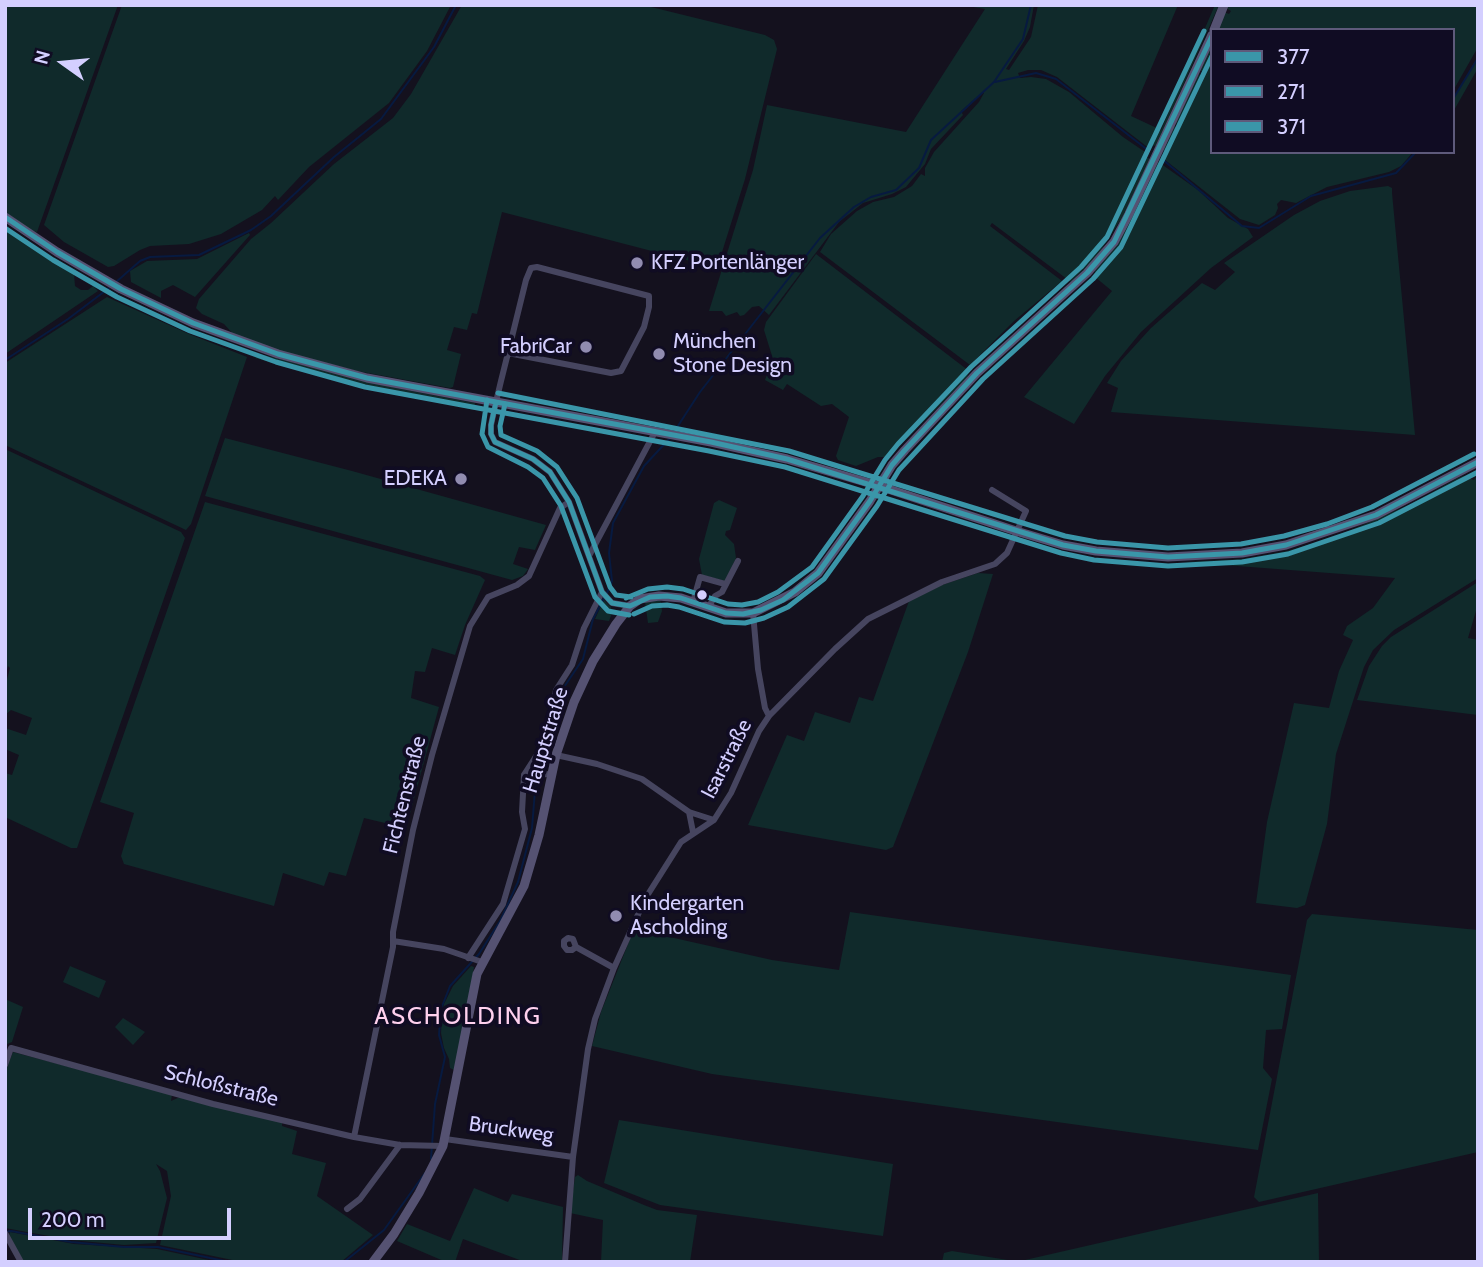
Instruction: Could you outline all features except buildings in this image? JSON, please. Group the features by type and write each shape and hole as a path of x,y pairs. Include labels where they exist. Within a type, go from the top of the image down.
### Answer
{"main road":[{"path":"1215,28 1224,5"},
{"path":"630,606 640,599 659,596 734,614 753,612 789,596 818,573 892,465 936,416 1018,334 1087,273 1114,242 1210,39"},
{"path":"5,217 57,252 121,289 193,323 278,354 367,378 787,459 1072,547 1168,557 1242,553 1286,545 1329,533 1376,515 1478,462"},
{"name":"Hauptstraße","path":"375,1261 407,1214 438,1144 475,982 475,960 524,886 539,835 546,774 556,755 583,679 630,606"}],"street":[{"path":"508,353 611,373 621,371 644,327 649,296 537,267 531,268 526,280 508,353 496,402 491,425 495,442 539,462 555,478 569,502 606,597 621,617"},
{"path":"590,554 660,433"},
{"path":"992,490 1026,511 1016,531"},
{"name":"Fichtenstraße","path":"354,1137 413,830 432,754 470,626 488,597 517,585 528,576 560,508 569,502"},
{"name":"Isarstraße","path":"565,1262 573,1157 588,1049 595,1019 645,899 675,850 693,832 714,820 731,793 759,731 769,716 867,619 942,582 995,564 1007,553 1016,531"},
{"path":"708,608 715,596 722,592 737,561"},
{"path":"692,602 700,577 725,584"},
{"path":"606,597 630,606"},
{"path":"393,941 444,949 475,960 503,904 525,829 522,812 524,775 544,744 550,729 556,690 572,665 584,628 606,597"},
{"path":"753,612 758,669 769,716"},
{"path":"556,755 597,764 642,779 689,812 714,820"},
{"path":"524,775 546,774"},
{"path":"689,812 693,832"},
{"path":"576,947 614,968"},
{"name":"Schloßstraße","path":"5,1065 11,1048 213,1104 354,1137 400,1145 438,1144"},
{"name":"Bruckweg","path":"438,1144 573,1157"},
{"path":"346,1209 360,1199 400,1145"},
{"path":"6,1234 22,1262"}],"green space":[{"path":"5,5 118,5 37,232 5,212"},
{"path":"122,5 451,5 427,51 389,103 309,167 278,200 275,196 262,210 221,234 189,244 150,246 108,267 64,242 44,225"},
{"path":"462,5 643,5 765,35 774,40 777,49 745,179 717,268 502,212 477,314 472,313 467,330 454,327 447,350 461,354 453,387 450,388 357,371 276,350 235,336 224,324 202,314 196,308 199,299 251,239 334,164 393,118 411,94"},
{"path":"962,5 1034,5 1030,27 1006,69 1009,70 1031,37 1038,5 1178,5 1131,116 1161,130 1215,5 1219,5 1156,146 1151,145 1150,149 1057,77 1041,70 1018,73 1020,78 1046,79 1069,92 1148,154 1146,157 1150,159 1123,216 1098,255 1071,282 992,223 990,226 1062,281 1014,321 970,365 820,252 831,234 857,211 873,202 894,197 912,186 921,174 925,176 925,168 934,152 979,102 983,92 961,111 963,115 931,149 925,164 906,187 863,203 839,222 769,315 759,306 752,307 740,316 737,312 726,316 722,311 709,311 753,170 767,105 906,132 985,9"},
{"path":"1227,5 1478,5 1478,47 1455,87 1455,28 1217,28 1224,12 1229,14 1231,11 1226,8"},
{"path":"1210,45 1210,154 1411,154 1401,166 1389,172 1327,187 1296,203 1281,200 1277,204 1275,215 1259,225 1240,219 1160,156 1167,153 1166,150 1162,151 1173,126 1179,128 1180,125 1175,123 1197,74 1203,76 1204,72 1199,70"},
{"path":"1478,56 1478,68 1455,108 1455,96"},
{"path":"1157,161 1198,190 1228,218 1248,229 1253,237 1211,268 1141,332 1105,376 1074,424 1024,397 1112,291 1095,277 1097,274 1094,271"},
{"path":"1388,186 1392,188 1415,435 1111,412 1118,388 1107,383 1121,361 1151,328 1202,283 1215,290 1235,272 1224,263 1294,215 1320,201 1350,191"},
{"path":"5,230 74,274 75,286 81,290 88,290 93,286 98,291 5,354"},
{"path":"249,233 195,297 173,285 161,291 161,298 131,282 130,271 147,261 197,259"},
{"path":"816,254 969,371 967,378 888,457 878,457 856,466 838,460 836,456 849,417 832,404 821,406 787,384 783,390 765,380 773,359 764,330 766,322"},
{"path":"107,297 247,357 191,524 186,530 5,445 5,363"},
{"path":"260,354 396,388 475,403 474,410 336,380 255,358"},
{"path":"225,438 546,525 535,550 519,547 513,564 528,569 523,576 512,580 205,496"},
{"path":"5,449 181,532 185,538 77,848 71,848 5,817 5,773 12,775 19,755 5,749 5,728 26,735 32,718 11,710 5,715 5,687 10,668 8,666 5,676"},
{"path":"1478,474 1478,578 1394,630 1373,650 1364,667 1336,754 1327,824 1305,905 1297,908 1256,903 1267,822 1294,703 1329,708 1339,671 1353,640 1343,635 1347,626 1373,608 1395,578 1185,562 1243,559 1287,551 1335,537 1411,504 1458,478 1463,476 1474,480"},
{"path":"719,500 737,508 730,530 726,531 725,535 734,544 736,558 725,581 702,575 699,559 714,503"},
{"path":"205,502 480,576 485,580 455,655 432,648 425,672 415,671 411,698 439,707 406,828 364,818 346,876 329,872 324,886 283,873 274,906 124,864 121,856 134,813 100,802"},
{"path":"978,573 993,574 968,652 893,847 886,850 748,825 787,735 804,741 815,712 850,723 859,697 873,701 909,601 942,585"},
{"path":"1478,582 1478,604 1468,638 1478,640 1478,715 1357,700 1369,666 1391,637"},
{"path":"658,599 662,611 658,622 648,623 645,602"},
{"path":"604,600 611,607 609,621 595,619"},
{"path":"850,912 1291,975 1282,1029 1266,1030 1263,1068 1272,1079 1258,1150 712,1074 592,1046 601,1012 634,929 772,960 839,970"},
{"path":"1312,914 1478,930 1478,1152 1259,1202 1254,1197 1307,920"},
{"path":"70,966 106,981 99,998 63,982"},
{"path":"471,966 474,967 458,1070 454,1070 450,1068 441,1033 444,1004 453,986"},
{"path":"5,999 23,1007 12,1042 7,1044 5,1043"},
{"path":"123,1018 145,1032 133,1045 115,1027"},
{"path":"13,1052 172,1094 171,1101 180,1097 282,1121 282,1126 297,1131 292,1154 326,1163 317,1196 373,1235 341,1262 242,1262 160,1245 171,1196 167,1171 156,1164 167,1198 156,1243 124,1245 71,1240 5,1228 5,1072"},
{"path":"619,1120 893,1164 883,1236 660,1205 604,1183"},
{"path":"578,1175 657,1210 697,1215 690,1262 601,1262 603,1220 570,1213 575,1177"},
{"path":"474,1188 508,1202 512,1194 563,1207 562,1261 525,1262 463,1239 455,1262 446,1262 397,1241 407,1224 450,1241"},
{"path":"1318,1193 1319,1262 942,1262 944,1253 952,1251 1014,1261 1025,1260"},
{"path":"10,1232 74,1244 157,1249 218,1262 24,1262 9,1236"}],"waterway":[{"path":"116,282 140,261 150,257 199,255 251,230 271,216 334,157 381,119 434,47 456,5"},
{"path":"674,432 700,392 820,238 854,207 871,197 896,190 919,168 931,140 994,82 1023,39 1031,5"},
{"path":"1455,96 1478,58"},
{"path":"995,82 1036,73 1056,79 1149,151"},
{"path":"1162,159 1242,226 1259,228 1311,196 1396,173 1414,154"},
{"path":"5,360 68,319 109,288"},
{"path":"607,593 612,581 609,553 613,523 644,466 671,437"},
{"path":"537,773 539,763 554,735 560,693 583,659 593,619 604,598"},
{"path":"431,1159 435,1104 445,1057 439,1035 441,1009 450,986 479,954 500,921 518,882 532,828 536,778"},
{"path":"344,1262 384,1230 425,1173"},
{"path":"5,1232 71,1242 158,1247 229,1262"}],"transit line":[{"name":"371","path":"626,598 648,589 667,587 683,589 728,604 742,605 758,602 778,592 812,567 898,444 971,367 1081,267 1107,237 1204,31"},
{"name":"377","path":"630,606 650,597 667,596 726,613 743,614 761,610 783,600 818,573 905,450 977,373 1087,273 1114,242 1210,40"},
{"name":"271","path":"634,614 652,606 667,605 724,622 745,623 788,607 824,579 877,506 899,470 983,379 1093,279 1121,247 1210,60"},
{"name":"377","path":"5,217 57,252 121,289 193,323 278,354 367,378 711,442 787,459 1063,545 1096,551 1168,557 1242,553 1286,545 1376,515 1478,462"},
{"name":"271","path":"5,228 117,297 190,331 276,362 365,387 785,467 1061,553 1094,560 1168,566 1242,562 1288,554 1379,523 1478,472"},
{"name":"371","path":"498,393 789,451 1065,536 1097,542 1168,548 1241,544 1327,524 1372,507 1474,454"},
{"name":"271","path":"487,400 482,434 488,447 528,467 543,478 561,506 595,597 608,611 629,615"},
{"name":"377","path":"496,402 491,425 495,442 533,459 550,472 569,502 602,592 612,603 630,606"},
{"name":"371","path":"505,404 500,426 501,435 537,451 557,467 577,498 610,587 616,595 631,597"}],"place":[{"name":"KFZ Portenlänger","path":"637,263"},
{"name":"FabriCar","path":"586,347"},
{"name":"München Stone Design","path":"659,354"},
{"name":"EDEKA","path":"461,479"},
{"name":"Kindergarten Ascholding","path":"616,916"}],"district":[{"name":"ASCHOLDING","path":"458,1017"}]}
